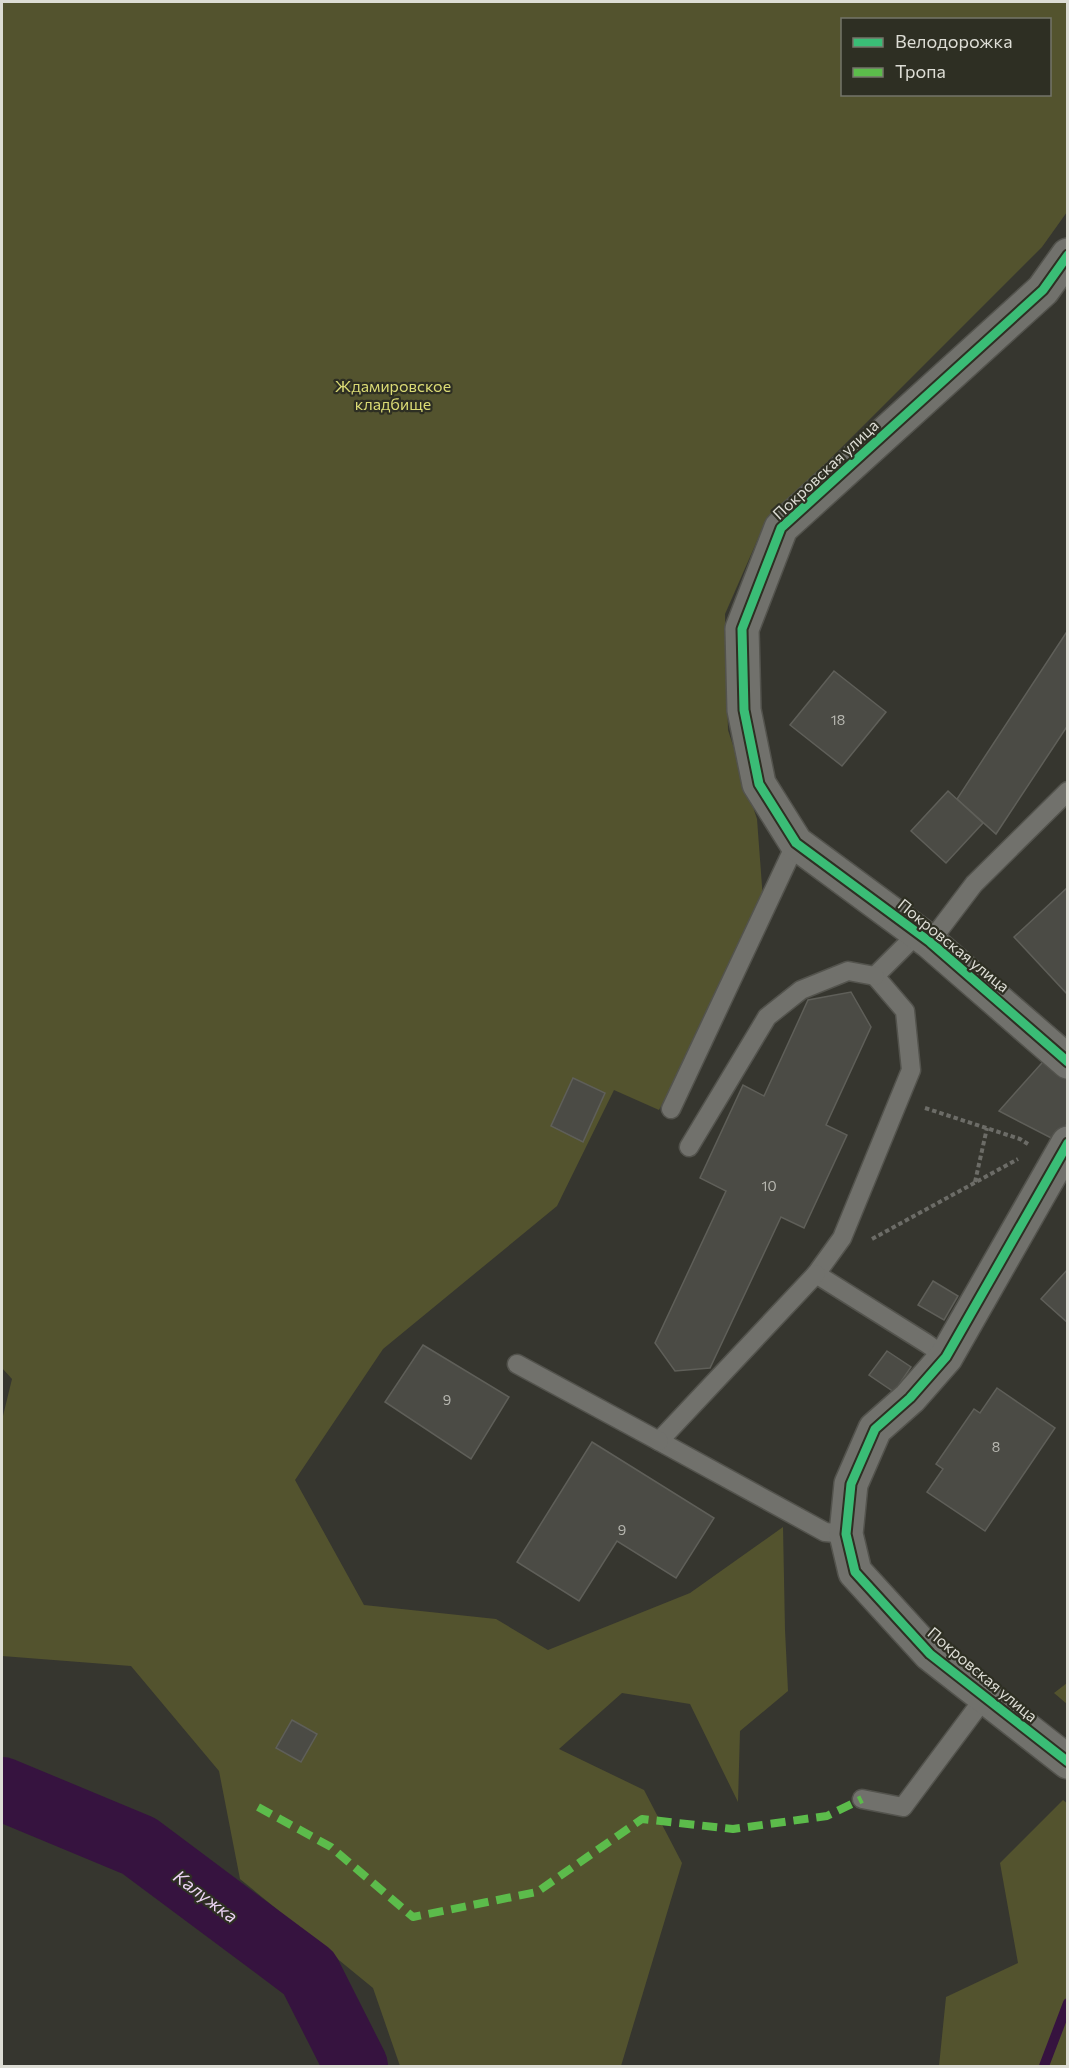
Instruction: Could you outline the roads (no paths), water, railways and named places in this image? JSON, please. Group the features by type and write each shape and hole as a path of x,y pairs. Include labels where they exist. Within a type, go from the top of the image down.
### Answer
{"street":[{"name":"Покровская улица","path":"1068,255 1043,290 781,528 742,629 744,710 759,784 796,843 922,936 1068,1062"},
{"name":"Покровская улица","path":"1068,1143 946,1357 910,1398 875,1429 850,1484 846,1534 855,1572 930,1654 1068,1762"}],"lane":[{"path":"875,976 908,944 922,936 1068,791"},
{"path":"671,1108 796,843"},
{"path":"658,1441 816,1274 842,1238 911,1070 905,1011 875,976 848,971 801,990 767,1017 689,1147"},
{"path":"816,1274 946,1357"},
{"path":"517,1364 825,1532 846,1534"},
{"path":"862,1799 903,1807 985,1697"}],"waterway":[{"name":"Калужка","path":"2,1789 139,1846 309,1973 356,2066"},
{"path":"1044,2066 1068,2003"}],"park label":[{"name":"Ждамировское кладбище","path":"393,394"}]}
